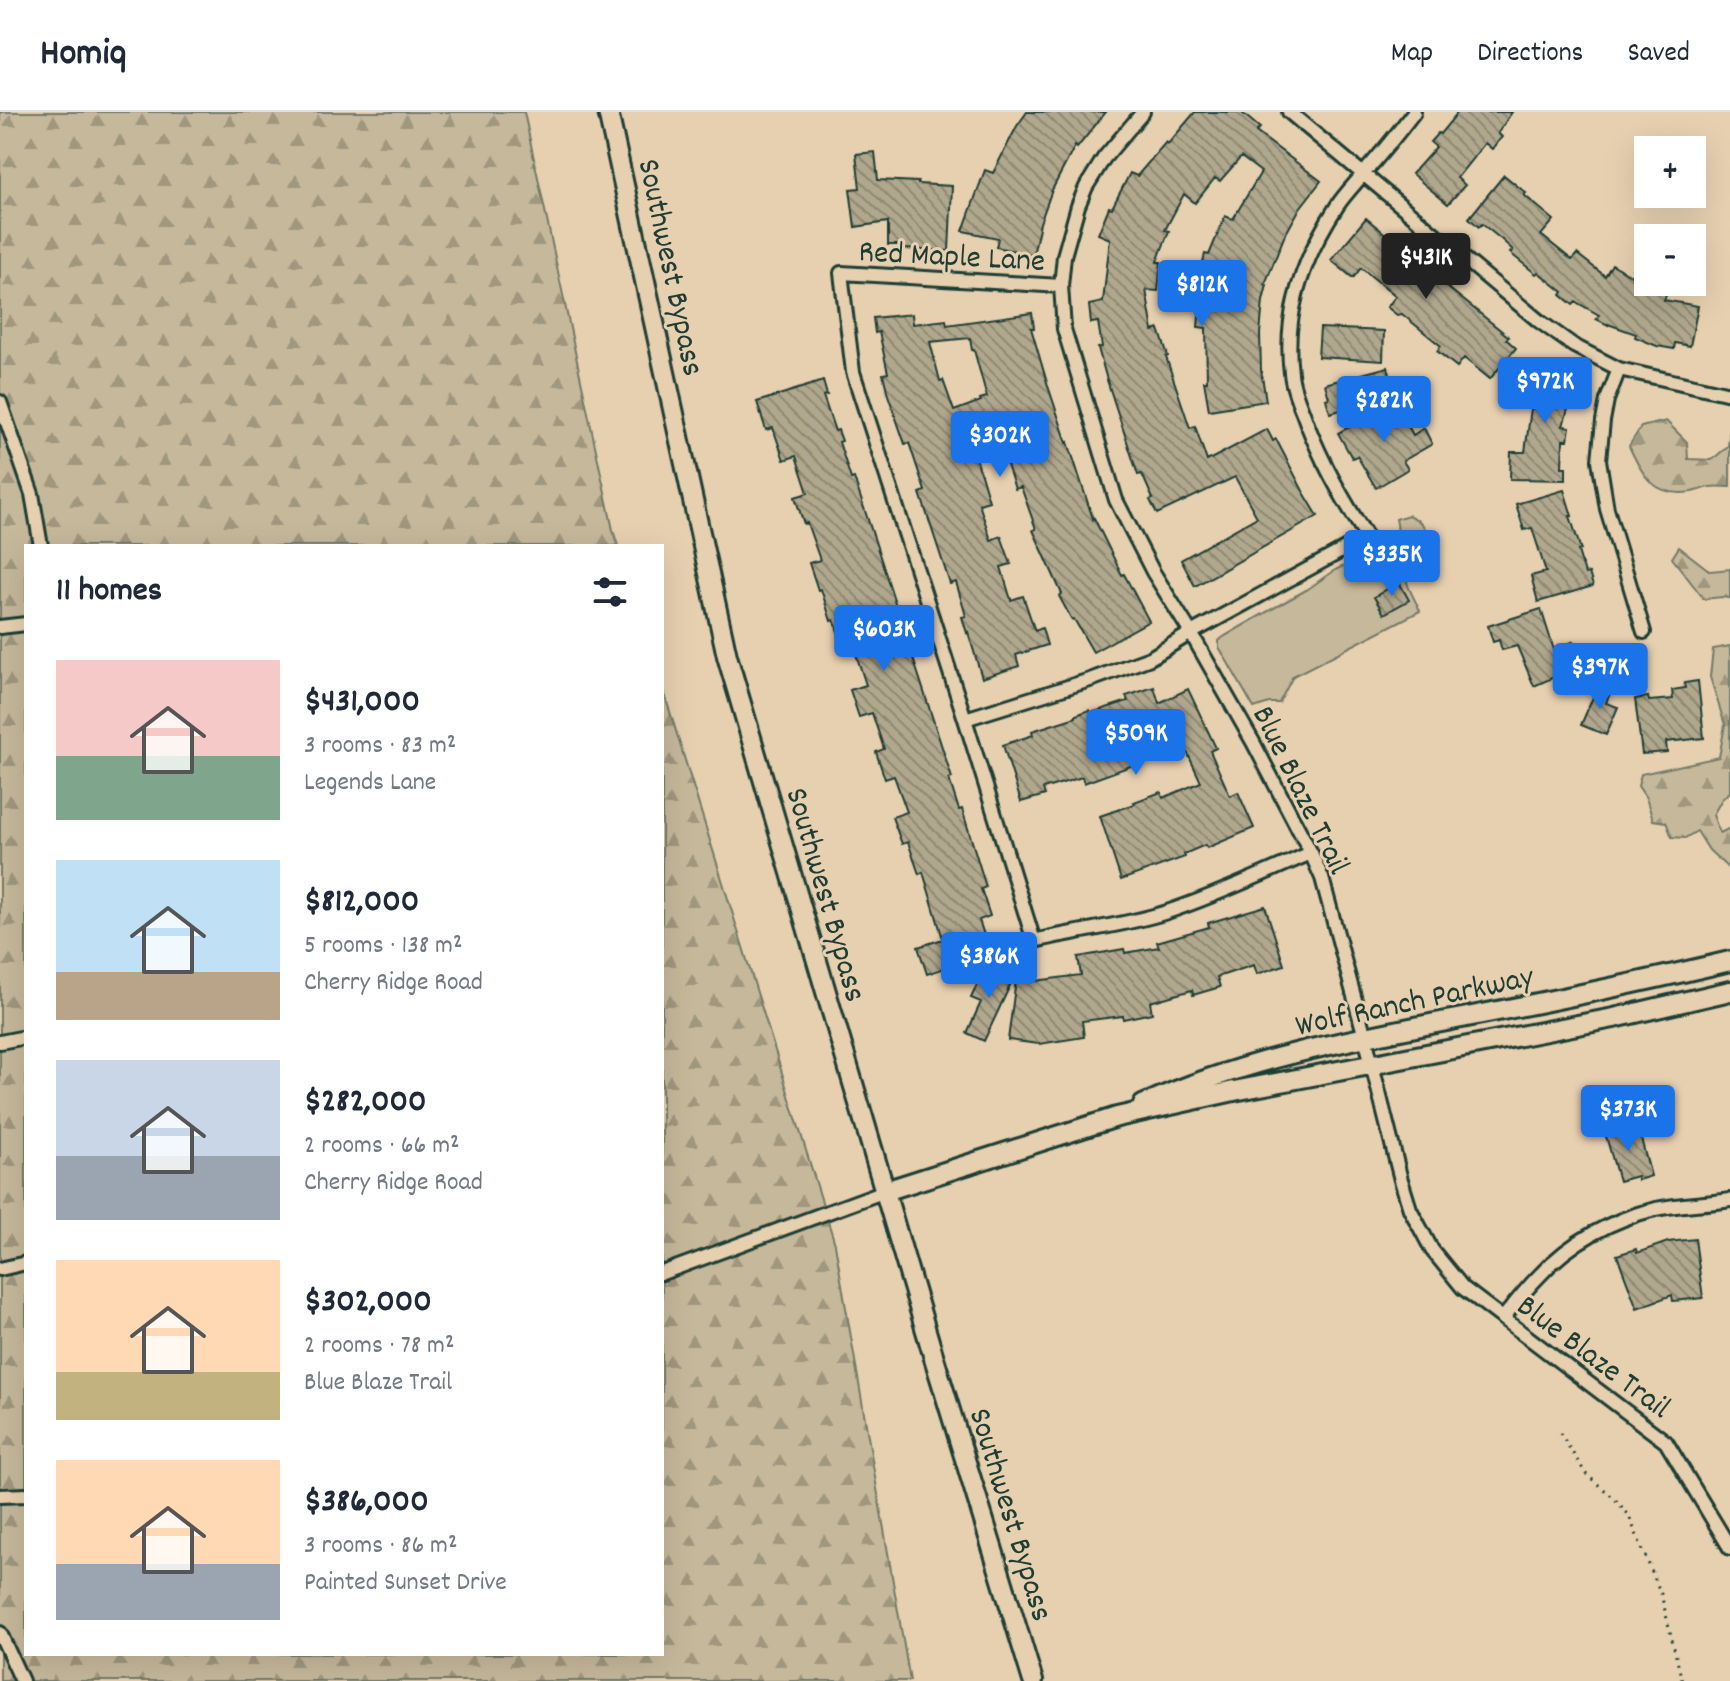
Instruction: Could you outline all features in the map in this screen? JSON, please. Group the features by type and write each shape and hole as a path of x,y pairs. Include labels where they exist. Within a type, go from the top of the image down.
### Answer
{"street":[{"name":"Southwest Bypass","path":"608,112 727,656 1033,1681"},
{"name":"Blue Blaze Trail","path":"1143,112 1104,158 1086,187 1067,243 1061,286 1064,329 1116,500 1153,572 1253,742 1322,878 1401,1180 1410,1209 1432,1250 1463,1288 1666,1442 1730,1548"},
{"path":"1289,112 1539,321 1574,346 1619,369 1730,394"},
{"path":"1311,853 1170,911 1034,941 965,719 1150,658 1367,537 1339,494 1311,436 1298,400 1291,374 1293,307 1315,242 1339,203 1414,112"},
{"name":"Red Maple Lane","path":"965,719 853,372 841,273 1061,286"},
{"path":"1619,369 1607,400 1599,460 1607,509 1644,632"},
{"path":"0,402 32,494 41,544"},
{"path":"0,627 24,624"},
{"name":"Wolf Ranch Parkway","path":"1117,1117 1176,1090 1292,1054 1730,961"},
{"name":"Wolf Ranch Parkway","path":"664,1272 885,1191 1117,1117 1234,1091 1614,1018 1730,991"},
{"path":"0,1042 24,1037"},
{"path":"1504,1317 1541,1273 1575,1244 1602,1228 1658,1209 1730,1200"},
{"path":"0,1269 24,1263"},
{"path":"0,1496 24,1495"},
{"path":"0,1633 20,1677 7,1681"}],"path":[{"path":"1560,1433 1586,1474 1628,1514 1661,1594 1682,1681"}],"green space":[{"path":"0,112 524,112 617,544 24,544 24,1656 664,1656 664,692 835,1244 910,1681 0,1681"},
{"path":"1666,421 1687,442 1688,459 1712,460 1728,446 1730,428 1730,487 1678,493 1659,488 1651,482 1629,446 1641,427"},
{"path":"1408,515 1426,530 1423,548 1408,573 1407,581 1420,611 1293,676 1279,703 1254,708 1219,647 1219,641 1339,568 1370,566 1383,560 1396,542 1396,519"},
{"path":"1679,547 1710,571 1730,569 1730,598 1704,599 1672,558"},
{"path":"1730,646 1730,792 1713,815 1720,833 1730,828 1730,870 1709,850 1697,831 1685,838 1672,837 1666,822 1653,820 1646,798 1638,786 1641,774 1719,757 1725,725 1710,677 1713,649"}],"building":[{"path":"1027,112 1106,112 1077,148 1075,146 1052,190 1033,255 996,247 998,238 963,231 985,170 993,173"},
{"path":"1195,112 1241,112 1260,128 1256,132 1321,181 1300,208 1284,237 1265,284 1260,334 1266,401 1209,410 1204,381 1207,381 1206,328 1198,327 1202,283 1198,282 1205,254 1209,255 1225,216 1233,219 1261,172 1241,157 1220,181 1215,178 1195,203 1184,194 1165,230 1169,231 1157,262 1161,262 1158,291 1146,290 1153,331 1159,329 1190,428 1195,426 1207,461 1267,429 1273,441 1276,439 1318,516 1195,586 1181,560 1257,517 1235,477 1157,514 1142,474 1138,475 1107,380 1098,348 1102,347 1098,322 1091,323 1089,305 1103,302 1110,239 1098,234 1109,207 1112,208 1130,173 1137,176"},
{"path":"1458,112 1512,112 1498,133 1502,137 1492,149 1485,143 1457,178 1465,185 1448,204 1412,174 1436,147 1430,142"},
{"path":"875,152 878,180 952,186 949,251 902,249 902,245 888,245 888,222 855,227 850,189 860,188 856,154"},
{"path":"1504,175 1554,220 1541,235 1572,260 1577,254 1605,276 1612,264 1634,277 1634,296 1665,296 1664,300 1698,306 1690,346 1675,343 1674,349 1657,346 1635,337 1636,334 1596,319 1599,315 1576,302 1573,305 1561,295 1563,292 1510,253 1513,250 1502,240 1469,218"},
{"path":"1366,218 1406,251 1404,254 1509,337 1506,339 1516,348 1490,379 1464,358 1457,367 1437,351 1441,346 1402,314 1397,315 1387,307 1396,296 1361,268 1353,278 1331,260"},
{"path":"1032,313 1034,328 1031,328 1048,386 1093,519 1149,621 1093,652 1059,596 1062,594 1033,530 1036,529 1021,487 1015,489 1006,462 1017,458 1006,422 969,434 989,501 979,504 991,540 1001,536 1011,564 1001,567 1011,600 1023,596 1035,631 1042,628 1047,645 1016,655 1019,666 982,678 962,617 966,616 956,582 950,584 920,493 925,491 888,395 883,374 888,373 873,318 912,314 913,324 946,320 947,325","holes":["970,338 987,397 954,411 943,380 940,381 930,342"]},
{"path":"1320,328 1384,331 1383,361 1318,357"},
{"path":"1526,364 1582,379 1578,394 1573,392 1563,426 1570,427 1568,440 1563,440 1562,467 1566,467 1566,480 1510,479 1511,452 1525,452 1533,394 1520,390"},
{"path":"1388,367 1396,395 1330,413 1325,384"},
{"path":"823,381 827,395 823,396 835,431 838,430 842,441 839,442 872,532 986,887 981,889 990,916 979,920 990,953 927,974 918,947 943,939 923,872 919,874 908,842 902,844 892,817 907,812 894,776 885,779 876,752 884,749 872,713 859,717 850,690 866,685 854,648 845,652 809,563 820,560 795,497 808,493 796,456 784,460 773,428 766,430 757,402"},
{"path":"1395,402 1413,435 1424,428 1432,444 1403,461 1408,469 1376,488 1357,456 1352,458 1338,433"},
{"path":"1564,490 1581,550 1578,551 1585,574 1589,573 1593,586 1538,602 1531,576 1546,572 1532,528 1524,530 1516,504"},
{"path":"1399,582 1409,600 1384,614 1374,597"},
{"path":"1541,609 1554,650 1574,641 1580,666 1534,686 1517,646 1502,650 1499,640 1493,642 1488,626"},
{"path":"1698,681 1704,738 1666,742 1667,752 1642,754 1635,699 1673,699 1672,690 1685,688 1684,683"},
{"path":"1599,683 1610,688 1606,703 1618,707 1606,735 1581,725"},
{"path":"1154,687 1159,703 1188,689 1216,748 1210,751 1230,796 1238,792 1254,828 1121,880 1100,816 1161,792 1163,798 1201,782 1179,735 1137,748 1142,762 1084,783 1082,777 1043,789 1045,795 1021,802 1003,745 1090,710 1091,713 1128,701 1126,696"},
{"path":"1265,906 1284,965 1257,974 1254,965 1217,977 1220,987 1193,995 1192,990 1150,1002 1152,1013 1123,1019 1123,1016 1082,1021 1084,1037 1039,1044 1008,1040 1016,979 1035,981 1081,975 1078,957 1159,947 1157,942"},
{"path":"987,963 1013,979 984,1041 967,1033 981,1002 971,998"},
{"path":"1637,1124 1651,1176 1619,1181 1605,1133"},
{"path":"1695,1239 1703,1298 1673,1301 1672,1295 1637,1308 1617,1255 1636,1249 1637,1253 1668,1242"}]}
